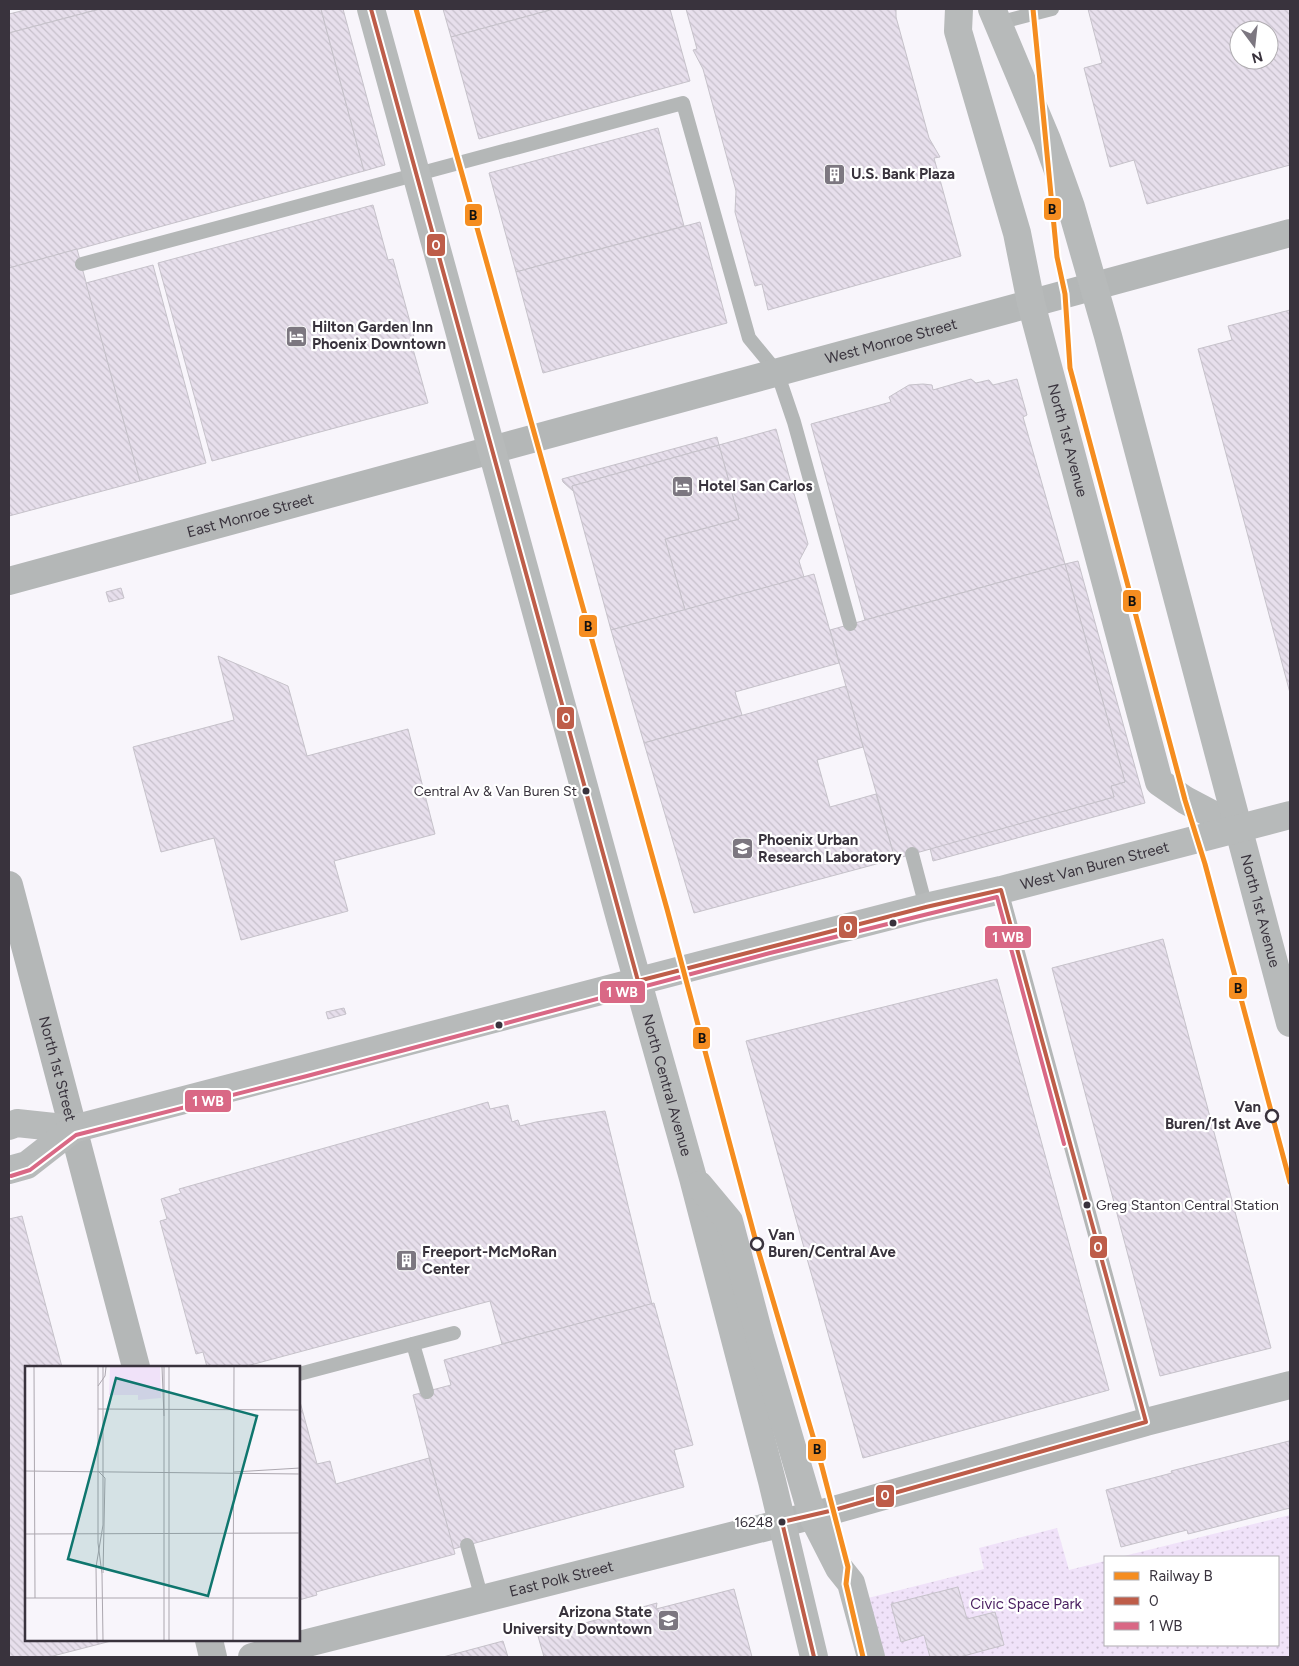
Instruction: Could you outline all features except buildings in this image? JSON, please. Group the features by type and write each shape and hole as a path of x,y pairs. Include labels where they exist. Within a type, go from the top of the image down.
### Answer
{"main road":[{"name":"North Central Avenue","path":"371,9 693,1178 782,1522 814,1657"},
{"name":"North 1st Avenue","path":"960,9 958,31 1017,233 1031,303 1159,782 1185,800 1238,828"},
{"name":"North 1st Avenue","path":"995,16 1047,140 1071,207 1094,286 1290,1023"},
{"name":"West Van Buren Street","path":"73,1129 157,1109 638,981 1290,815"},
{"path":"9,1126 17,1124 73,1129"},
{"path":"9,1170 27,1165 73,1129"},
{"name":"North Central Avenue","path":"693,1178 729,1221 760,1338 812,1515 840,1568 851,1583 871,1657"}],"street":[{"name":"West Monroe Street","path":"492,450 1290,233"},
{"name":"East Monroe Street","path":"9,581 492,450"},
{"name":"North 1st Street","path":"9,885 136,1366"},
{"name":"East Polk Street","path":"252,1657 812,1515 1146,1422 1290,1385"},
{"path":"209,1641 214,1657"}],"lane":[{"path":"995,16 1052,9"},
{"path":"82,264 417,176 683,103 749,338 777,372 794,422 850,624"},
{"path":"912,854 926,908"},
{"path":"1001,890 1146,1422"},
{"path":"300,1374 454,1333"},
{"path":"413,1344 427,1392"},
{"path":"467,1545 482,1599"}],"green space":[{"name":"Civic Space Park","path":"1290,1515 1290,1657 881,1657 864,1599 984,1569 979,1548 1057,1528 1069,1570 1104,1561 1104,1646 1279,1646 1279,1556 1124,1556"}],"rail line":[{"name":"B","path":"416,9 667,909 759,1253 822,1467 848,1567 846,1584 863,1657"},
{"name":"B","path":"1033,9 1057,257 1065,294 1070,368 1185,800 1205,864 1290,1182"}],"transit line":[{"name":"0","path":"371,9 638,981 926,907 1001,890 1146,1422 834,1510 782,1522 814,1657"},
{"path":"11,1176 30,1170 76,1135 307,1076 770,953 997,897 1064,1144"}],"place":[{"name":"U.S. Bank Plaza","path":"835,174"},
{"name":"Hilton Garden Inn Phoenix Downtown","path":"296,336"},
{"name":"Hotel San Carlos","path":"682,486"},
{"name":"Central Av & Van Buren St","path":"586,791"},
{"name":"Phoenix Urban Research Laboratory","path":"742,849"},
{"name":"Van Buren/1st Ave","path":"1272,1116"},
{"name":"Greg Stanton Central Station","path":"1087,1205"},
{"name":"Van Buren/Central Ave","path":"757,1244"},
{"name":"Freeport-McMoRan Center","path":"406,1261"},
{"name":"16248","path":"782,1522"},
{"name":"Arizona State University Downtown","path":"668,1621"}]}
